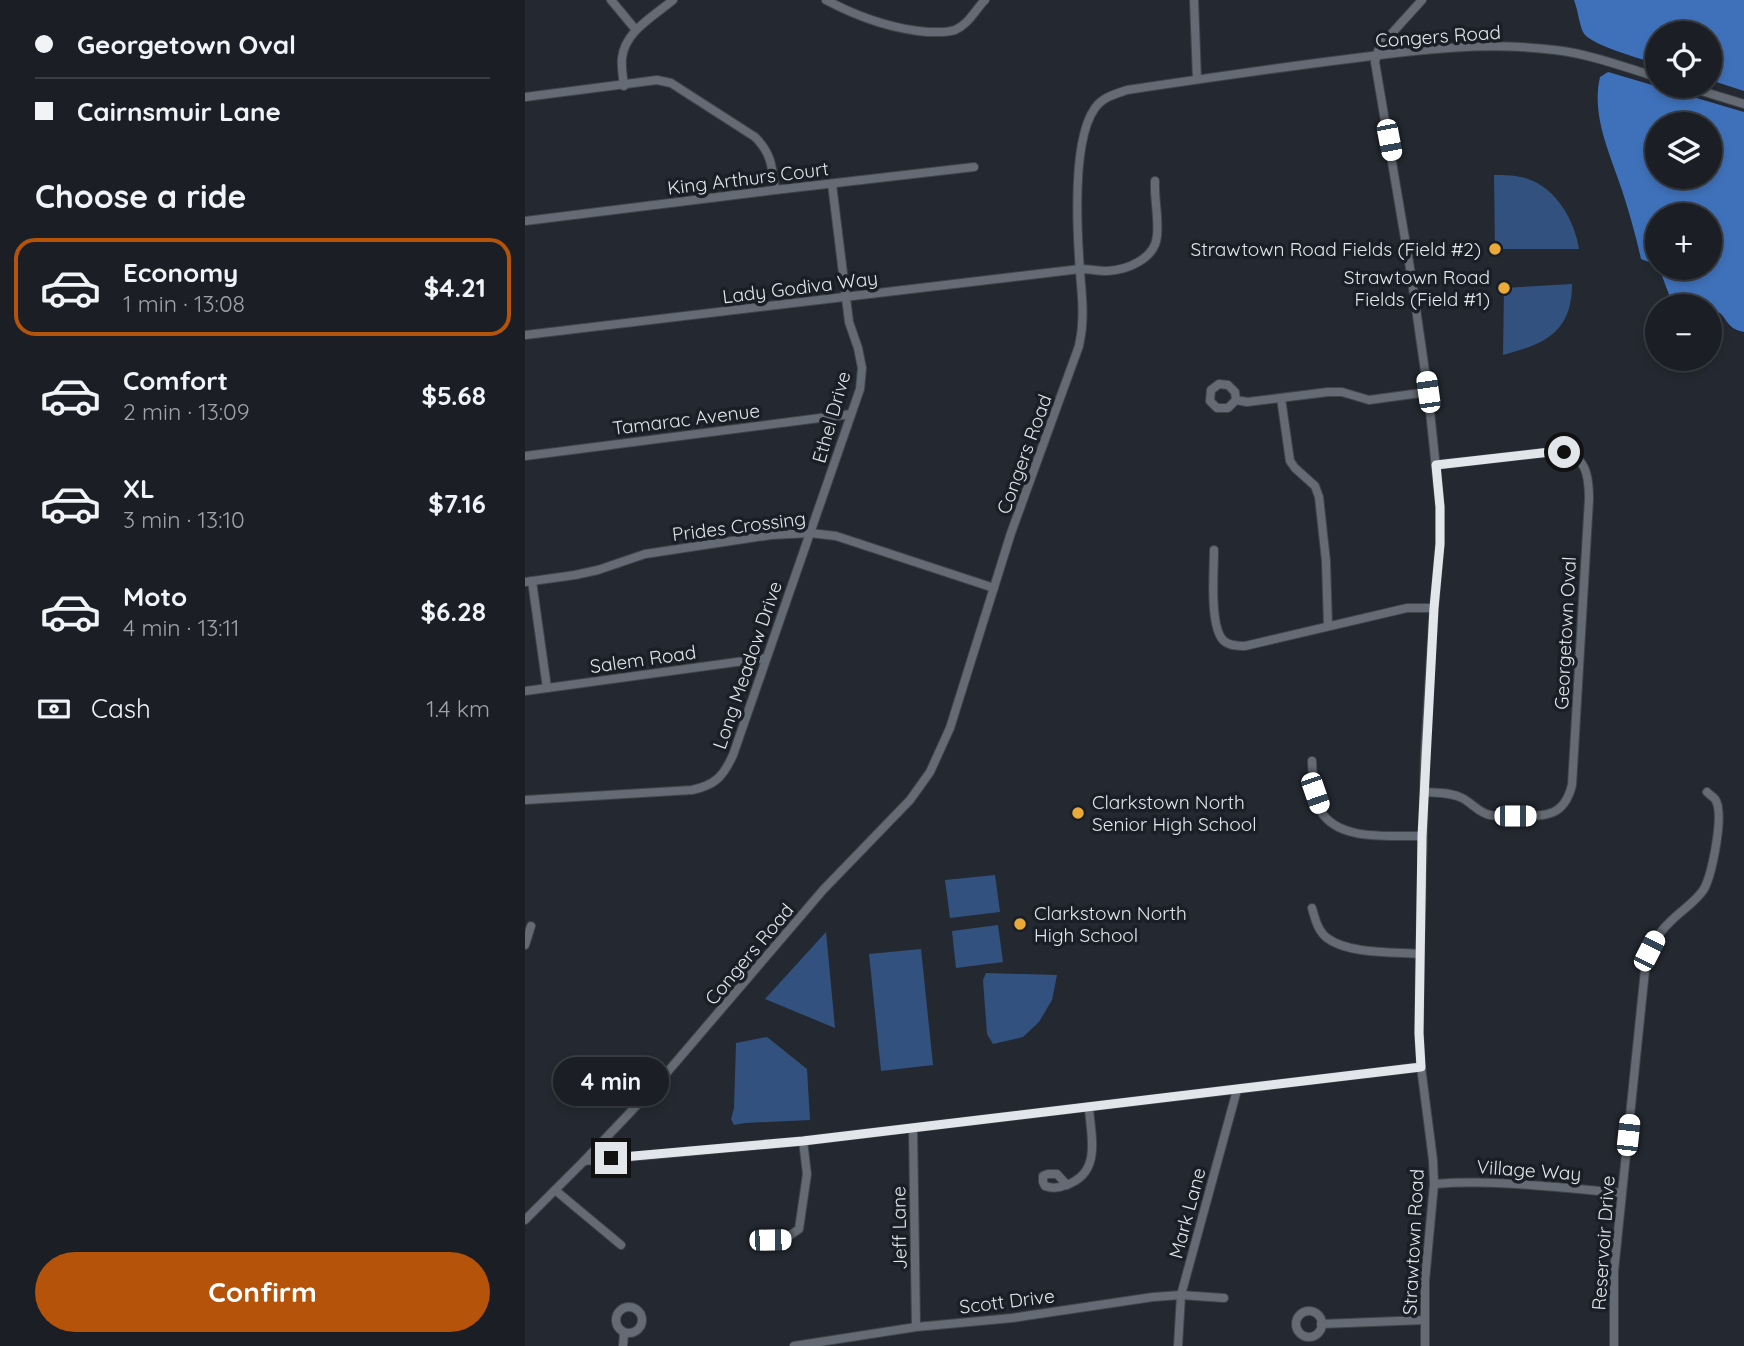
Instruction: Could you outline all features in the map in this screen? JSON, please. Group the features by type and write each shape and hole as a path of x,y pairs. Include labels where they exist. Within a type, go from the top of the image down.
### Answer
{"street":[{"path":"611,0 636,30"},
{"path":"624,86 621,60 629,37 673,0"},
{"path":"825,0 853,14 883,24 941,33 954,30 965,23 985,0"},
{"path":"1194,0 1197,79"},
{"path":"1377,55 1383,43 1422,0"},
{"name":"Congers Road","path":"525,1220 658,1083 823,891 900,811 937,761 950,728 1011,533 1079,346 1082,300 1079,175 1081,149 1090,116 1097,106 1104,99 1128,90 1439,48 1520,47 1557,50 1645,73"},
{"name":"Strawtown Road","path":"1377,55 1377,79 1411,274 1428,392 1440,507 1422,836 1419,1033 1434,1184 1425,1282 1425,1346"},
{"path":"525,97 657,80 671,83 755,137 766,148 775,190"},
{"path":"1722,97 1744,104"},
{"name":"King Arthurs Court","path":"525,220 974,167"},
{"name":"Lady Godiva Way","path":"525,335 1080,269 1108,271 1124,268 1140,261 1156,244 1155,181"},
{"name":"Ethel Drive","path":"810,533 860,389 862,368 849,322 832,184"},
{"path":"1236,400 1247,402 1342,392 1370,400 1428,392"},
{"path":"1280,398 1290,461 1294,468 1315,486 1319,497 1326,561 1328,626"},
{"name":"Tamarac Avenue","path":"525,456 851,414"},
{"name":"Georgetown Oval","path":"1425,793 1455,794 1491,816 1540,816 1562,808 1569,798 1572,785 1589,499 1589,479 1584,467 1577,458 1564,452 1436,465"},
{"name":"Prides Crossing","path":"528,582 598,570 645,554 771,535 810,533 836,536 994,588"},
{"name":"Long Meadow Drive","path":"525,800 692,790 706,787 718,779 733,755 810,533"},
{"path":"1214,550 1216,631 1224,641 1233,645 1245,646 1407,608 1434,608"},
{"path":"528,582 547,688"},
{"name":"Salem Road","path":"525,691 766,658"},
{"path":"1312,761 1315,793 1320,809 1329,821 1340,829 1352,833 1422,836"},
{"name":"Reservoir Drive","path":"1614,1346 1614,1271 1645,970 1649,951 1657,936 1703,890 1710,873 1715,852 1718,810 1716,800 1707,793"},
{"path":"1313,908 1319,929 1327,938 1339,944 1355,949 1420,954"},
{"path":"525,945 531,926"},
{"path":"584,1161 803,1141 1421,1067"},
{"name":"Mark Lane","path":"1178,1346 1181,1295 1237,1090"},
{"path":"1067,1185 1083,1175 1093,1154 1089,1108"},
{"name":"Jeff Lane","path":"913,1128 916,1327"},
{"path":"754,1240 785,1239 799,1229 807,1174 803,1141"},
{"name":"Village Way","path":"1434,1184 1496,1182 1622,1193"},
{"path":"555,1190 621,1245"},
{"name":"Scott Drive","path":"794,1346 916,1327 1012,1318 1153,1297 1181,1295 1223,1298"},
{"path":"1321,1324 1424,1320"},
{"path":"623,1346 624,1332"}],"shaded area":[{"path":"1574,0 1744,0 1744,91 1722,84 1722,21 1645,21 1645,60 1595,42 1587,37"},
{"path":"1608,72 1645,83 1645,98 1696,98 1744,112 1744,332 1733,328 1722,315 1722,294 1669,294 1664,280 1722,280 1722,203 1645,203 1645,260 1641,259 1630,215 1607,148 1600,120 1600,77"},
{"path":"1494,175 1524,178 1547,190 1563,207 1579,249 1495,249"},
{"path":"1572,284 1571,300 1561,325 1532,346 1503,355 1504,288"},
{"path":"995,875 1000,912 950,918 945,880"},
{"path":"998,925 1003,962 956,968 952,931"},
{"path":"826,932 835,1028 765,999"},
{"path":"921,949 933,1065 881,1071 869,954"},
{"path":"986,973 1057,975 1052,1000 1039,1022 1023,1037 993,1044 987,1034 983,980"},
{"path":"767,1037 807,1069 810,1120 734,1125 731,1119 734,1108 736,1043"}],"place":[{"name":"Strawtown Road Fields (Field #2)","path":"1495,249"},
{"name":"Strawtown Road Fields (Field #1)","path":"1504,288"},
{"name":"Clarkstown North Senior High School","path":"1078,813"},
{"name":"Clarkstown North High School","path":"1020,924"}],"route":[{"path":"611,1158 803,1141 1421,1067 1419,1033 1425,752 1440,544 1436,465 1564,452"}]}
